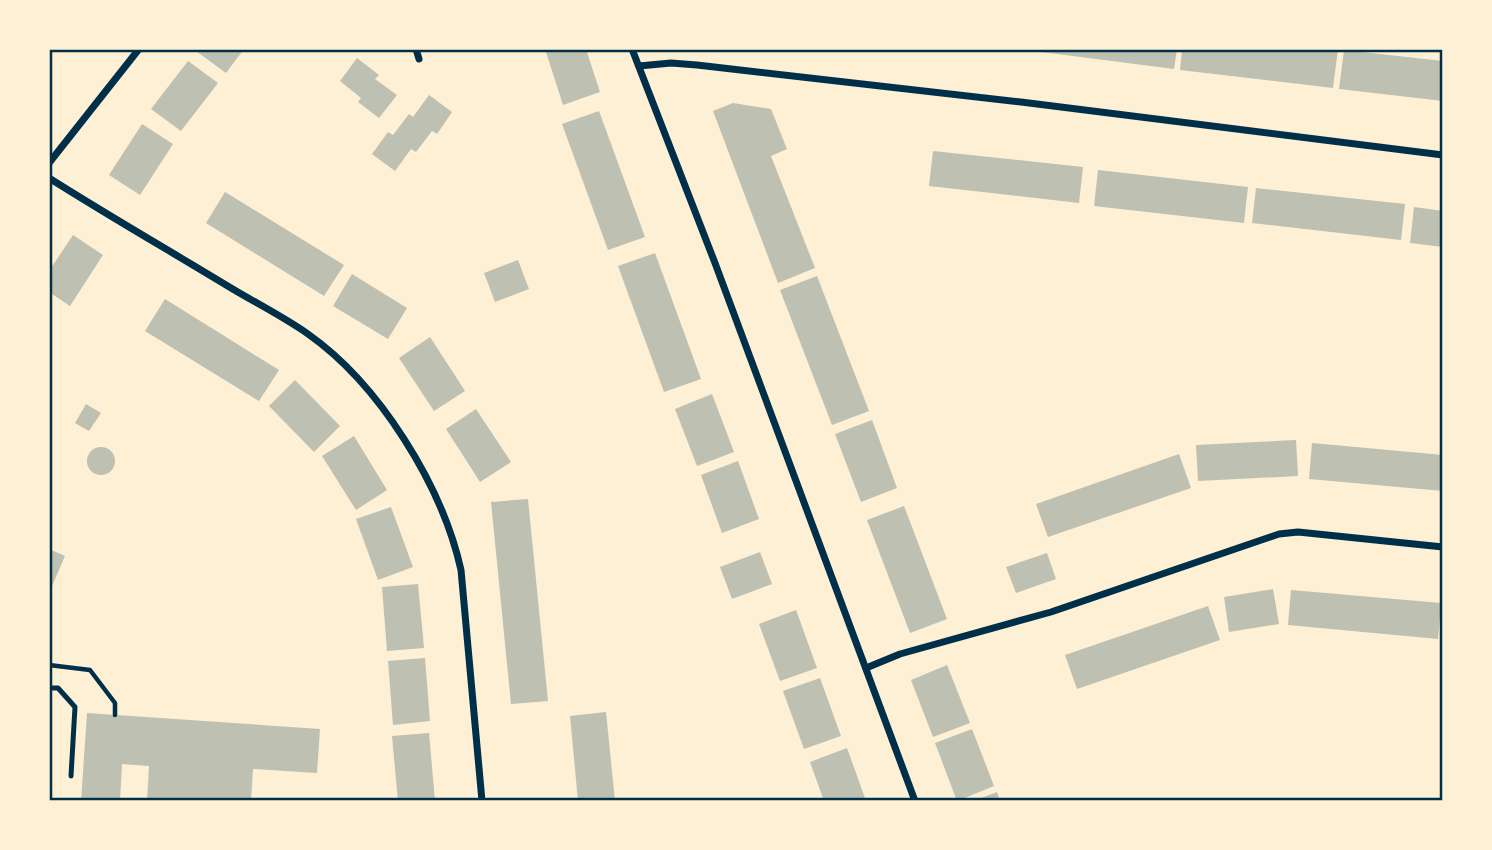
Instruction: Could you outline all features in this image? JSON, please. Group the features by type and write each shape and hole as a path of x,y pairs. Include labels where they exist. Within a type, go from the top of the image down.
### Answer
{"street":[{"path":"49,163 139,49"},
{"path":"416,49 419,59"},
{"path":"632,49 715,263 915,801"},
{"path":"639,66 671,63 697,65 1443,155"},
{"path":"49,178 308,334 359,380 382,407 433,490 455,545 461,570 482,801"},
{"path":"866,668 900,654 1051,612 1279,534 1298,532 1443,547"}],"lane":[{"path":"49,688 58,688 75,707 71,776"}],"path":[{"path":"49,665 90,670 115,703 114,715"}],"building":[{"path":"244,49 226,73 196,51"},
{"path":"545,49 586,49 600,92 563,105"},
{"path":"1018,49 1177,49 1174,69"},
{"path":"1182,49 1338,49 1333,88 1180,70"},
{"path":"1344,50 1443,61 1443,101 1339,89"},
{"path":"357,58 379,75 375,79 397,95 379,118 358,102 361,98 340,81"},
{"path":"188,61 218,83 181,131 151,109"},
{"path":"429,95 452,112 437,134 432,131 416,152 411,149 395,171 372,154 388,132 393,135 409,114 413,117"},
{"path":"733,103 771,109 787,149 771,156 815,268 778,283 713,111"},
{"path":"599,111 645,237 608,250 562,124"},
{"path":"142,124 173,144 140,195 109,175"},
{"path":"933,151 1083,167 1079,203 929,186"},
{"path":"1098,170 1248,187 1244,223 1094,206"},
{"path":"1256,188 1405,204 1401,240 1252,223"},
{"path":"225,192 344,265 324,296 206,223"},
{"path":"1414,207 1443,211 1443,247 1410,243"},
{"path":"73,235 103,255 70,306 49,292 49,271"},
{"path":"655,253 701,379 664,392 618,266"},
{"path":"518,260 529,289 495,302 484,273"},
{"path":"352,274 407,308 388,339 333,306"},
{"path":"817,276 869,411 832,425 780,290"},
{"path":"165,299 279,370 259,401 145,331"},
{"path":"430,337 465,391 434,411 399,358"},
{"path":"295,380 340,426 314,452 269,406"},
{"path":"712,394 734,452 697,466 675,409"},
{"path":"86,404 101,413 89,431 75,423"},
{"path":"476,409 511,462 480,482 446,429"},
{"path":"872,420 897,488 861,502 835,434"},
{"path":"354,436 387,490 356,510 322,456"},
{"path":"1296,440 1298,476 1198,481 1196,445"},
{"path":"1312,443 1443,455 1443,491 1309,479"},
{"path":"101,447 111,451 115,461 111,471 101,475 91,471 87,461 91,451"},
{"path":"1179,454 1191,488 1048,537 1036,504"},
{"path":"738,461 759,519 722,533 701,475"},
{"path":"528,499 548,701 511,704 491,502"},
{"path":"904,506 947,619 910,633 867,520"},
{"path":"391,507 413,567 378,580 356,519"},
{"path":"49,549 65,556 49,593"},
{"path":"760,552 772,584 732,599 720,567"},
{"path":"1047,553 1056,579 1016,593 1006,567"},
{"path":"418,584 424,648 387,651 382,587"},
{"path":"1273,589 1279,624 1229,632 1224,597"},
{"path":"1291,590 1441,603 1438,639 1288,625"},
{"path":"1208,606 1220,640 1077,689 1065,655"},
{"path":"796,610 817,668 780,681 759,624"},
{"path":"425,658 430,721 393,725 388,661"},
{"path":"947,665 970,723 933,737 911,680"},
{"path":"820,678 841,736 804,749 783,691"},
{"path":"606,712 615,801 578,801 570,716"},
{"path":"87,713 320,729 317,773 253,769 251,801 147,801 149,766 122,764 120,801 81,801"},
{"path":"972,729 994,786 957,801 935,743"},
{"path":"429,733 435,801 398,801 392,736"},
{"path":"847,748 866,801 824,801 810,762"},
{"path":"997,792 1000,801 973,801"}]}
